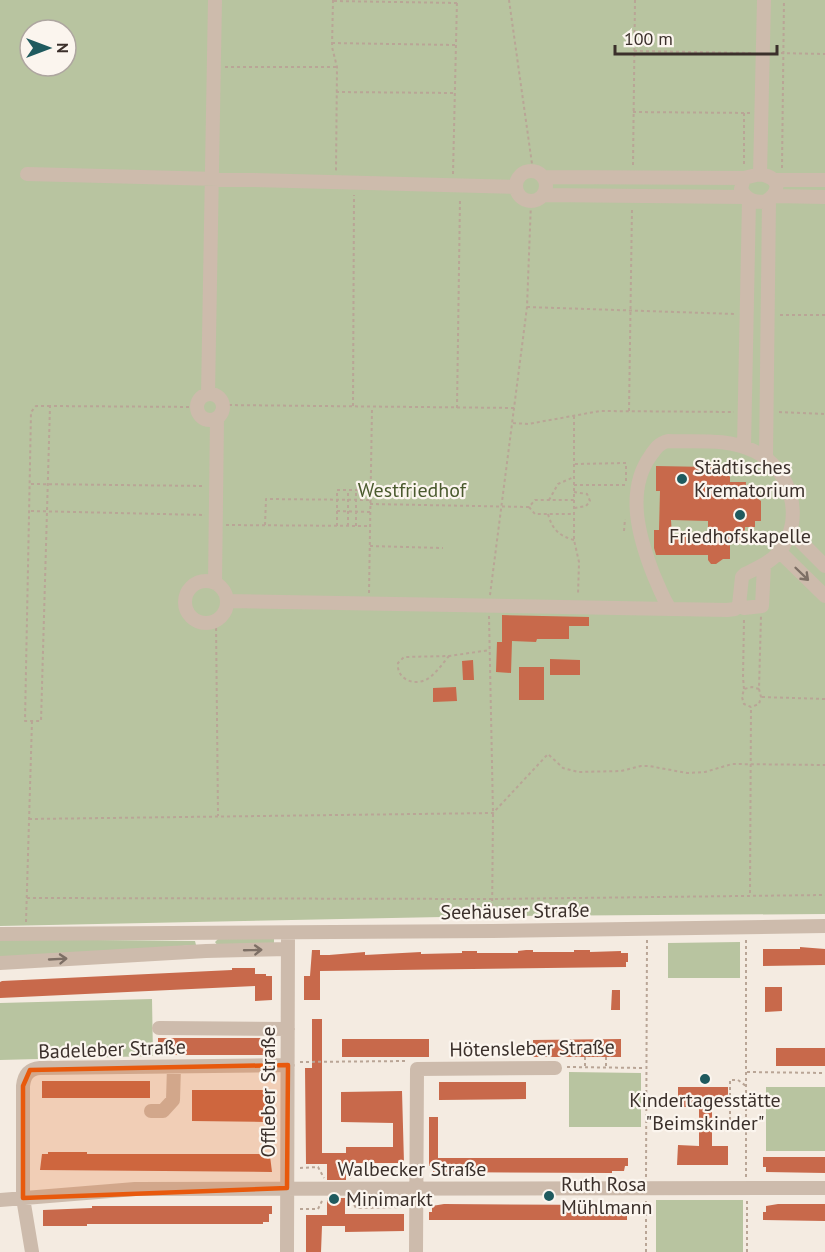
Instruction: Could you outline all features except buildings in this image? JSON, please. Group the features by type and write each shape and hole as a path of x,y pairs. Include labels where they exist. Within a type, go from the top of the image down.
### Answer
{"street":[{"path":"208,394 215,0"},
{"path":"760,174 764,0"},
{"path":"27,174 515,187"},
{"path":"825,180 778,180 760,174 744,178 521,174 515,187 521,198 747,198 759,202 771,198 825,197"},
{"path":"537,198 546,187 538,174"},
{"path":"744,178 741,189 747,198 744,447"},
{"path":"766,457 771,198 776,192 778,180"},
{"path":"215,583 220,412 218,397 208,394 200,398 197,406 198,413 206,419 220,412"},
{"path":"670,609 664,600 642,545 636,505 642,468 659,445 666,441 727,442 744,447 766,457 780,472 790,492 793,512 790,532 780,552 764,565 742,577 742,606"},
{"path":"790,532 825,566"},
{"path":"780,552 825,596"},
{"path":"228,601 730,610 742,606 761,608 764,565"},
{"path":"208,581 222,587 228,601 226,611 216,622 205,624 189,616 185,602 190,588 208,581"},
{"name":"Seehäuser Straße","path":"0,934 825,926"},
{"path":"206,951 207,933"},
{"name":"Offleber Straße","path":"287,1252 288,933"},
{"path":"0,963 206,951 288,949"},
{"path":"159,1028 288,1029"},
{"name":"Badeleber Straße","path":"24,1198 23,1086 24,1078 30,1071 40,1068 288,1064"},
{"path":"151,1112 163,1111 174,1100 174,1066"},
{"name":"Hötensleber Straße","path":"417,1069 555,1068"},
{"path":"416,1252 417,1069"},
{"name":"Walbecker Straße","path":"0,1200 135,1189 825,1188"},
{"path":"24,1198 32,1252"}],"path":[{"path":"509,0 538,174"},
{"path":"778,180 784,0"},
{"path":"336,168 337,67 332,43 333,1 457,2 455,93 457,408"},
{"path":"332,43 456,45"},
{"path":"634,51 825,54"},
{"path":"214,67 337,67"},
{"path":"336,92 455,93"},
{"path":"633,112 761,113"},
{"path":"744,113 744,178"},
{"path":"352,406 354,184"},
{"path":"492,908 493,813 489,605 516,408 537,198"},
{"path":"527,307 746,315"},
{"path":"768,315 825,315"},
{"path":"50,405 41,721 25,721 32,409 36,406 50,405 197,406"},
{"path":"220,412 352,406 516,408"},
{"path":"369,602 372,407"},
{"path":"513,423 528,424 600,411 744,412"},
{"path":"766,412 825,414"},
{"path":"574,416 574,540 579,562 578,583"},
{"path":"574,464 626,463 626,485 574,485"},
{"path":"549,500 558,484 574,477"},
{"path":"30,484 217,486"},
{"path":"337,526 338,490 370,490"},
{"path":"348,490 348,526"},
{"path":"356,490 356,526"},
{"path":"574,492 587,494 590,501 586,506 574,508"},
{"path":"265,525 266,498 530,507"},
{"path":"530,507 534,500 574,501"},
{"path":"530,507 535,514 574,514"},
{"path":"29,511 217,520 265,525 370,526"},
{"path":"337,512 370,512"},
{"path":"548,514 551,525 564,537 574,540"},
{"path":"624,531 625,520"},
{"path":"370,546 443,548"},
{"path":"742,606 744,689 742,697 744,704 751,707 759,704 762,697 759,689 761,608"},
{"path":"216,622 218,816"},
{"path":"449,656 425,681 409,681 398,673 398,663 404,657 449,656 490,650"},
{"path":"744,689 752,687 759,689"},
{"path":"762,697 825,699"},
{"path":"750,894 751,707"},
{"path":"26,935 32,721"},
{"path":"29,819 493,813 548,754 563,768 578,772 621,771 641,766 687,773 705,772 732,764 825,765"},
{"path":"27,898 825,895"},
{"path":"746,939 746,1182"},
{"path":"646,1169 647,940"},
{"path":"585,1057 585,1067"},
{"path":"606,1057 606,1067"},
{"path":"288,1064 393,1059 417,1061 417,1069"},
{"path":"784,1066 784,1072"},
{"path":"805,1066 805,1073"},
{"name":"Hötensleber Straße","path":"555,1068 646,1068"},
{"path":"746,1072 825,1073"},
{"path":"730,1123 730,1080 738,1080 746,1086"},
{"path":"715,1123 746,1123"},
{"name":"Walbecker Straße","path":"286,1168 318,1167 325,1181"},
{"name":"Walbecker Straße","path":"348,1181 354,1169 410,1169"},
{"path":"646,1194 646,1252"},
{"path":"747,1194 747,1252"},
{"name":"Walbecker Straße","path":"287,1204 294,1209 318,1209 324,1195"},
{"name":"Walbecker Straße","path":"348,1196 356,1208 410,1207"}],"highlighted area":[{"path":"288,1065 287,1188 23,1198 23,1086 30,1070"}],"green space":[{"name":"Westfriedhof","path":"0,0 825,0 825,914 492,916 0,926"},
{"path":"0,939 195,941 196,945 0,959"},
{"path":"218,939 274,939 274,944 218,946 215,942"},
{"path":"740,942 740,978 668,978 668,943"},
{"path":"152,999 153,1056 0,1060 0,1003"},
{"path":"569,1072 641,1073 641,1127 569,1127"},
{"path":"766,1087 825,1087 825,1151 766,1151"},
{"path":"656,1200 743,1200 743,1252 656,1252"}],"place":[{"name":"Städtisches Krematorium","path":"682,479"},
{"name":"Friedhofskapelle","path":"740,515"},
{"name":"Kindertagesstätte \"Beimskinder\"","path":"705,1079"},
{"name":"Ruth Rosa Mühlmann","path":"549,1196"},
{"name":"Minimarkt","path":"334,1199"}]}
